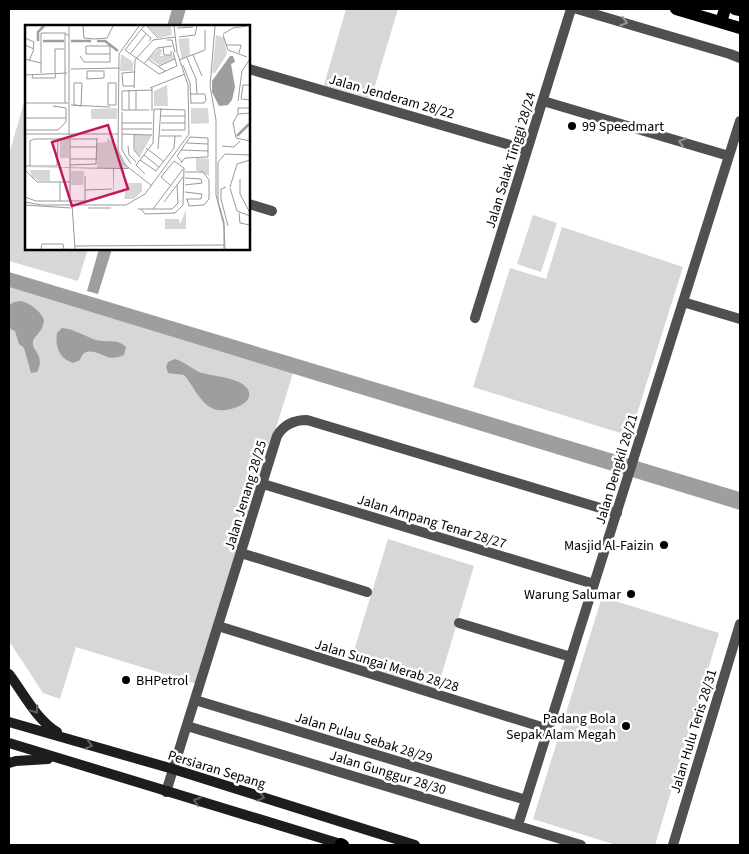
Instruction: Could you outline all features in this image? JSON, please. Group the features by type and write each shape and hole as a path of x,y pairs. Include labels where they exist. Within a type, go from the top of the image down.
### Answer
{"main road":[{"path":"676,9 740,26"},
{"path":"720,22 725,9"},
{"path":"735,9 740,10"},
{"path":"9,674 38,715 48,726 67,739"},
{"name":"Persiaran Sepang","path":"9,722 173,769 415,845"},
{"path":"9,743 343,845"},
{"path":"9,763 35,759 60,759"}],"street":[{"name":"Jalan Salak Tinggi 28/24","path":"475,318 571,9"},
{"path":"577,9 740,58"},
{"name":"Jalan Jenderam 28/22","path":"250,68 527,150"},
{"path":"542,100 729,156"},
{"name":"Jalan Dengkil 28/21","path":"518,825 740,121"},
{"path":"250,204 272,211"},
{"path":"683,302 740,319"},
{"name":"Jalan Jenang 28/25","path":"166,792 280,430 291,422 307,420 617,514"},
{"name":"Jalan Ampang Tenar 28/27","path":"262,484 594,584"},
{"path":"241,553 367,592"},
{"path":"459,623 571,657"},
{"name":"Jalan Hulu Teris 28/31","path":"673,845 740,624"},
{"name":"Jalan Sungai Merab 28/28","path":"218,626 548,729"},
{"name":"Jalan Pulau Sebak 28/29","path":"195,700 526,800"},
{"name":"Jalan Gunggur 28/30","path":"187,726 581,845"}],"shaded area":[{"path":"172,9 186,9 181,25 167,25"},
{"path":"346,9 398,9 371,99 324,85"},
{"path":"25,99 25,250 88,250 78,281 9,261 9,154"},
{"path":"533,215 557,223 541,272 517,264"},
{"path":"562,227 683,267 630,436 473,387 510,268 546,279"},
{"path":"99,250 112,250 98,294 87,291"},
{"path":"9,272 740,492 740,510 9,287"},
{"path":"9,287 293,373 197,684 76,647 60,699 43,693 9,641"},
{"path":"21,301 35,308 44,320 42,328 33,342 40,361 37,372 31,373 24,348 19,344 15,331 9,328 9,305"},
{"path":"62,328 96,340 123,344 126,347 124,355 112,358 88,352 82,355 80,360 73,363 68,361 61,355 57,347 57,333"},
{"path":"175,359 202,373 237,381 246,387 249,397 236,408 218,410 212,408 203,401 184,375 168,373 166,367 168,362"},
{"path":"388,539 474,566 437,690 350,664"},
{"name":"Padang Bola Sepak Alam Megah","path":"602,597 719,633 655,845 616,845 533,819"}],"place":[{"name":"99 Speedmart","path":"572,126"},
{"name":"Masjid Al-Faizin","path":"664,545"},
{"name":"Warung Salumar","path":"631,594"},
{"name":"BHPetrol","path":"126,680"},
{"name":"Padang Bola Sepak Alam Megah","path":"626,726"}]}
